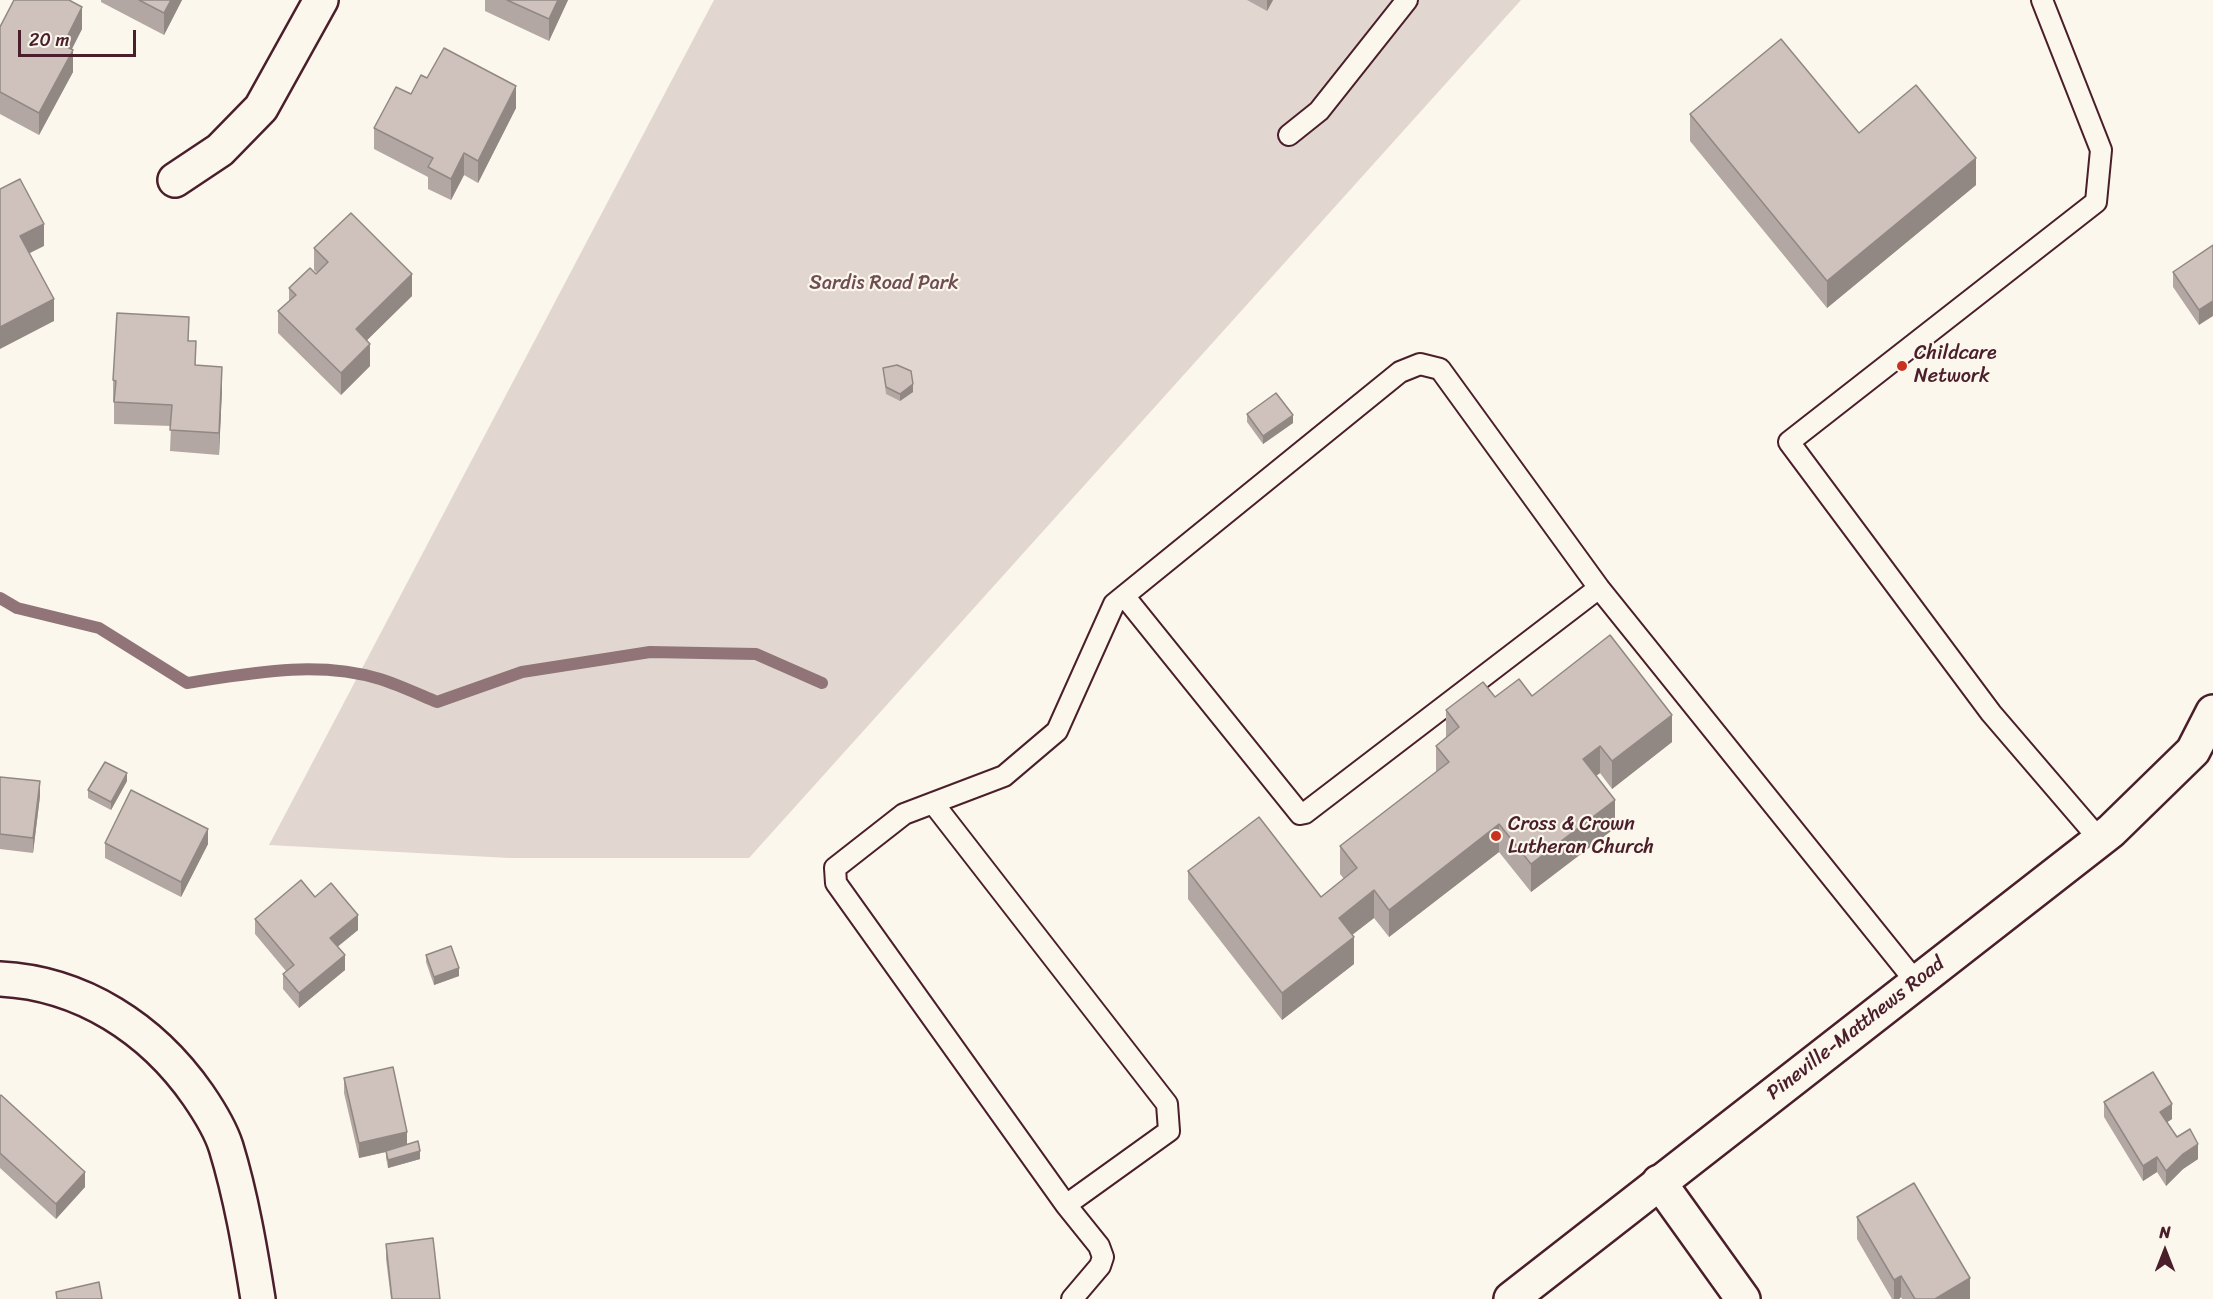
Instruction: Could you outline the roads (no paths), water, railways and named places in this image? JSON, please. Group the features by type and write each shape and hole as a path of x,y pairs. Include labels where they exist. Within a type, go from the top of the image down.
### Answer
{"main road":[{"path":"175,180 220,150 261,108 321,0"},
{"name":"Pineville-Matthews Road","path":"1511,1299 2100,840 2203,750 2213,712"},
{"path":"0,979 21,980 95,1004 130,1024 158,1046 184,1076 209,1112 225,1146 258,1299"},
{"path":"1659,1182 1743,1299"}],"lane":[{"path":"1289,135 1319,111 1407,0"},
{"path":"2042,0 2100,150 2096,202 1789,442 1991,713 2100,840"},
{"path":"1071,1299 1100,1266 1103,1257 1099,1246 1066,1205 836,883 835,868 904,814 1004,777 1057,730 1114,604 1400,372 1420,364 1440,369 1599,588 1916,982"},
{"path":"1125,597 1300,814 1305,813 1599,588"},
{"path":"933,803 1167,1104 1169,1131 1066,1205"}],"waterway":[{"path":"0,598 17,608 99,628 187,683 260,672 332,670 380,679 437,702 522,672 650,652 756,654 822,683"}],"place":[{"name":"Childcare Network","path":"1902,366"},
{"name":"Cross & Crown Lutheran Church","path":"1496,836"}],"park label":[{"name":"Sardis Road Park","path":"884,284"}]}
